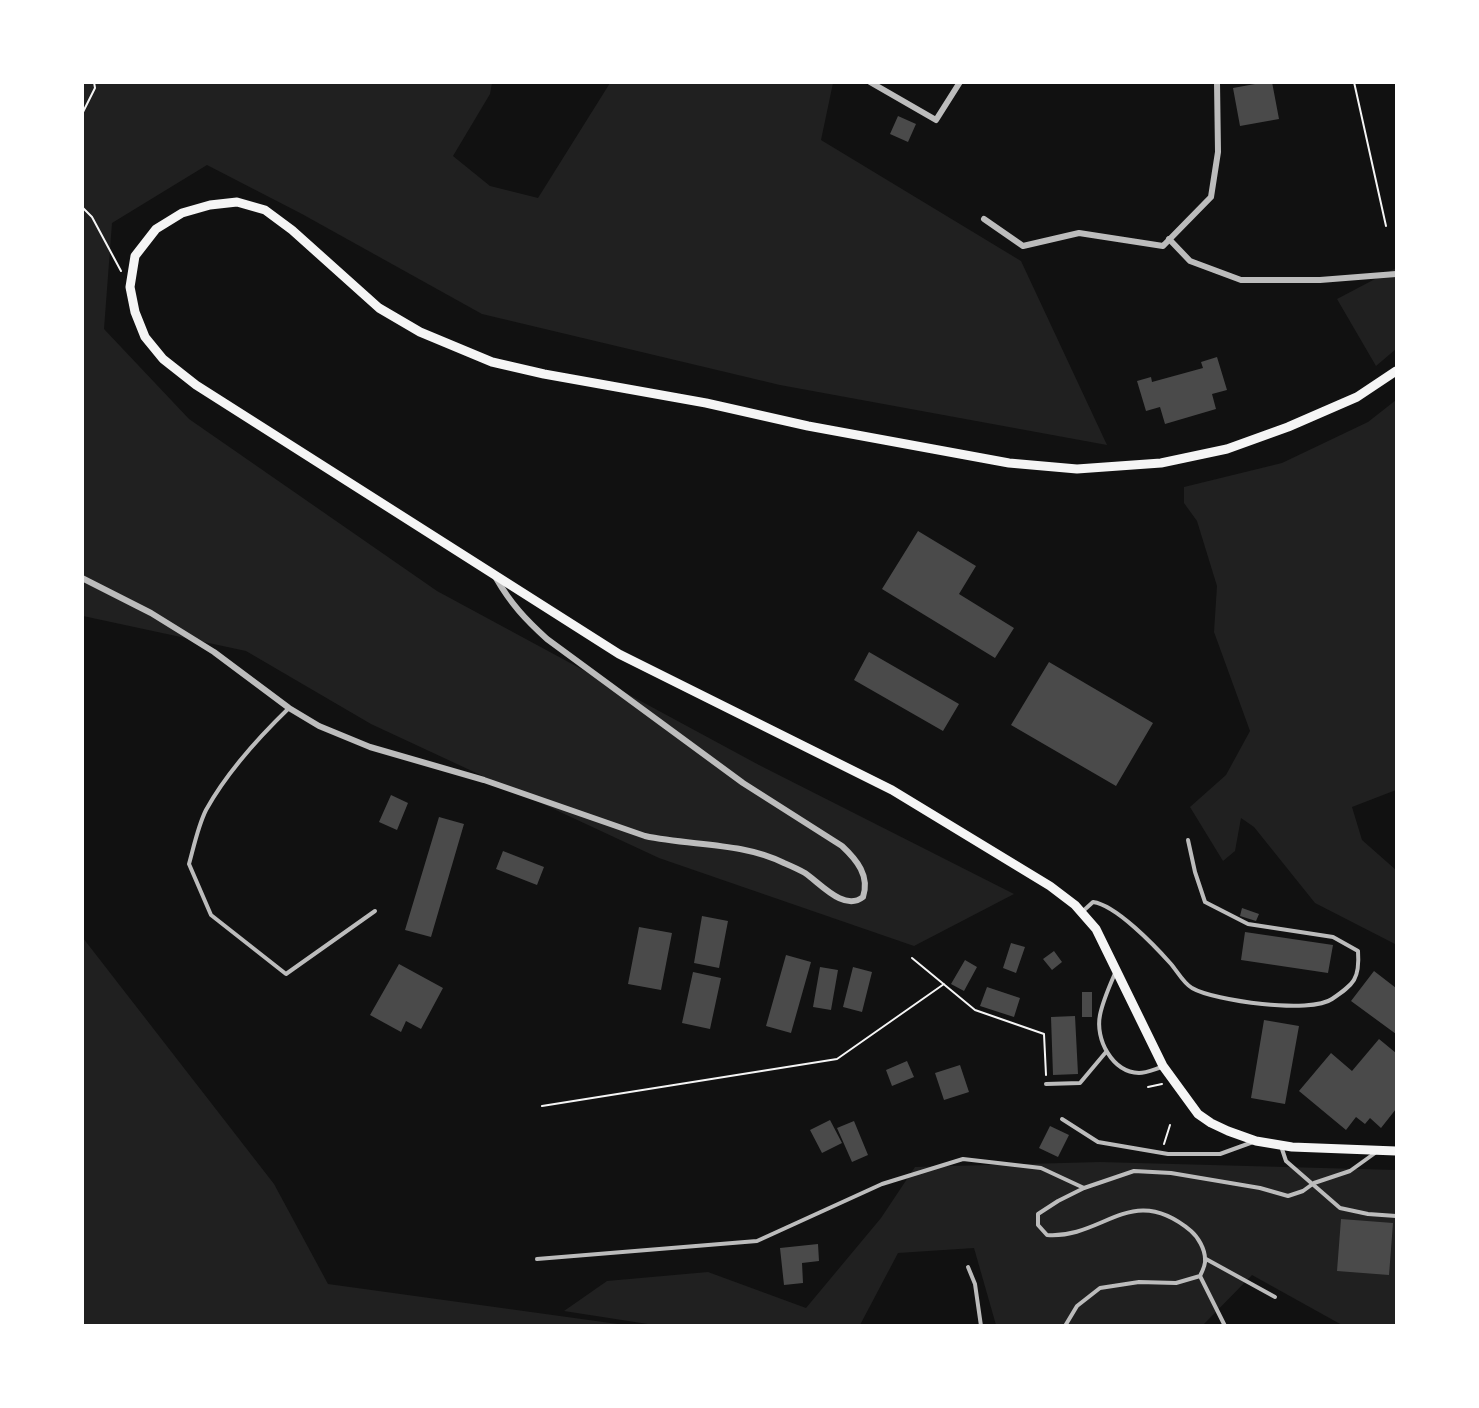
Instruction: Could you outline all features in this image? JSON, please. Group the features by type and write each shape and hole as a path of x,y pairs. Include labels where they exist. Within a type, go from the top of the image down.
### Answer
{"main road":[{"path":"1396,371 1357,397 1288,427 1227,449 1161,463 1077,469 1009,463 808,426 706,403 544,374 492,362 420,332 379,308 292,230 265,210 237,202 210,205 182,213 156,229 135,256 130,287 135,312 145,337 163,359 196,385 619,654 892,790 1050,886 1082,912 1096,929 1164,1066 1198,1114 1228,1131 1256,1141 1281,1145 1396,1151"}],"street":[{"path":"870,82 936,120 960,82"},
{"path":"984,219 1023,246 1079,233 1163,246 1211,197 1218,152 1217,82"},
{"path":"1169,239 1190,261 1241,280 1320,280 1396,274"},
{"path":"82,578 151,613 214,652 289,708 319,726 370,747 484,780 645,836 671,842 731,848 774,858 804,873 840,899 854,902 864,897 865,882 862,871 854,857 842,846 743,783 547,639 522,616 508,599 496,576"}],"lane":[{"path":"289,708 268,728 235,768 205,811 189,864 211,915 286,974 375,911"},
{"path":"1082,912 1093,902 1101,903 1128,922 1162,954 1191,988 1226,999 1290,1007 1327,1003 1352,985 1359,966 1358,951 1343,941 1334,937 1248,924 1205,902 1188,840"},
{"path":"1116,970 1100,1017 1100,1034 1106,1052 1115,1064 1127,1070 1140,1073 1164,1066"},
{"path":"1046,1084 1080,1083 1106,1052"},
{"path":"1062,1119 1098,1142 1168,1154 1220,1154 1256,1141"},
{"path":"1281,1145 1286,1161 1340,1208 1368,1214 1396,1216"},
{"path":"1275,1297 1206,1259 1197,1236 1178,1220 1149,1209 1121,1213 1060,1236 1047,1235 1038,1225 1038,1214 1084,1188 1134,1171 1171,1173 1260,1188 1288,1196 1303,1191 1314,1183 1350,1171 1378,1151"},
{"path":"537,1259 756,1241 882,1184 963,1159 1041,1168 1084,1188"},
{"path":"1206,1259 1200,1276 1225,1326"},
{"path":"968,1266 975,1284 981,1326"},
{"path":"1065,1326 1077,1306 1100,1288 1139,1282 1176,1283 1200,1276"}],"path":[{"path":"82,114 95,88 94,82"},
{"path":"1354,82 1386,226"},
{"path":"82,207 92,217 130,287"},
{"path":"912,958 975,1010 1044,1034 1046,1084"},
{"path":"542,1106 837,1059 944,984"}],"shaded area":[{"path":"83,83 492,83 490,94 453,156 490,186 538,198 610,83 833,83 821,140 1021,261 1107,445 780,385 482,314 302,214 207,165 112,223 104,329 189,419 437,591 759,765 1014,894 914,946 659,858 371,724 246,651 83,616"},
{"path":"1396,268 1396,349 1376,366 1337,299"},
{"path":"1396,400 1396,790 1352,807 1362,840 1396,870 1395,944 1315,903 1254,827 1241,818 1235,851 1223,861 1190,807 1226,775 1250,731 1214,632 1217,586 1197,521 1184,503 1184,487 1282,463 1368,422"},
{"path":"83,938 274,1184 328,1284 625,1325 83,1325"},
{"path":"1100,1162 1396,1170 1396,1325 1342,1325 1252,1275 1203,1325 996,1325 974,1248 898,1253 860,1325 654,1325 564,1311 607,1281 708,1272 806,1308 881,1218 915,1167"}],"building":[{"path":"1272,82 1279,119 1240,126 1233,88"},
{"path":"898,116 916,124 908,142 890,134"},
{"path":"1217,357 1227,390 1212,394 1216,409 1165,424 1160,407 1146,411 1137,381 1151,377 1152,382 1203,368 1201,362"},
{"path":"918,531 976,566 959,594 1014,628 995,658 882,589"},
{"path":"869,652 959,704 943,731 854,680"},
{"path":"1049,662 1153,723 1116,786 1011,725"},
{"path":"391,795 408,803 397,830 379,822"},
{"path":"439,817 464,824 431,937 405,930"},
{"path":"503,851 544,867 537,885 496,869"},
{"path":"1242,908 1259,914 1256,921 1240,916"},
{"path":"702,916 728,921 719,968 694,963"},
{"path":"639,927 672,933 661,990 628,984"},
{"path":"1245,932 1333,945 1328,973 1241,960"},
{"path":"1011,943 1025,947 1016,973 1003,968"},
{"path":"1054,951 1062,962 1052,970 1043,959"},
{"path":"786,955 811,962 791,1033 766,1026"},
{"path":"965,960 977,967 964,991 951,984"},
{"path":"399,964 443,988 421,1029 406,1021 401,1032 370,1015"},
{"path":"820,967 838,970 831,1010 813,1007"},
{"path":"853,967 872,972 862,1012 843,1007"},
{"path":"1374,971 1396,988 1396,1034 1351,1001"},
{"path":"693,972 721,978 710,1029 682,1023"},
{"path":"987,987 1020,998 1014,1017 980,1006"},
{"path":"1082,992 1092,992 1092,1017 1082,1017"},
{"path":"1075,1016 1078,1074 1053,1075 1051,1017"},
{"path":"1264,1020 1299,1026 1285,1104 1251,1098"},
{"path":"1379,1039 1396,1053 1396,1109 1381,1128 1370,1118 1365,1124 1356,1117 1346,1130 1299,1091 1331,1053 1352,1071"},
{"path":"907,1061 914,1077 892,1086 886,1070"},
{"path":"960,1065 969,1092 944,1100 935,1073"},
{"path":"830,1120 842,1143 822,1153 810,1130"},
{"path":"854,1121 868,1155 852,1162 837,1128"},
{"path":"1050,1126 1069,1135 1058,1157 1039,1148"},
{"path":"1341,1219 1393,1223 1389,1275 1337,1271"},
{"path":"818,1244 819,1261 802,1263 803,1283 784,1285 780,1248"}]}
